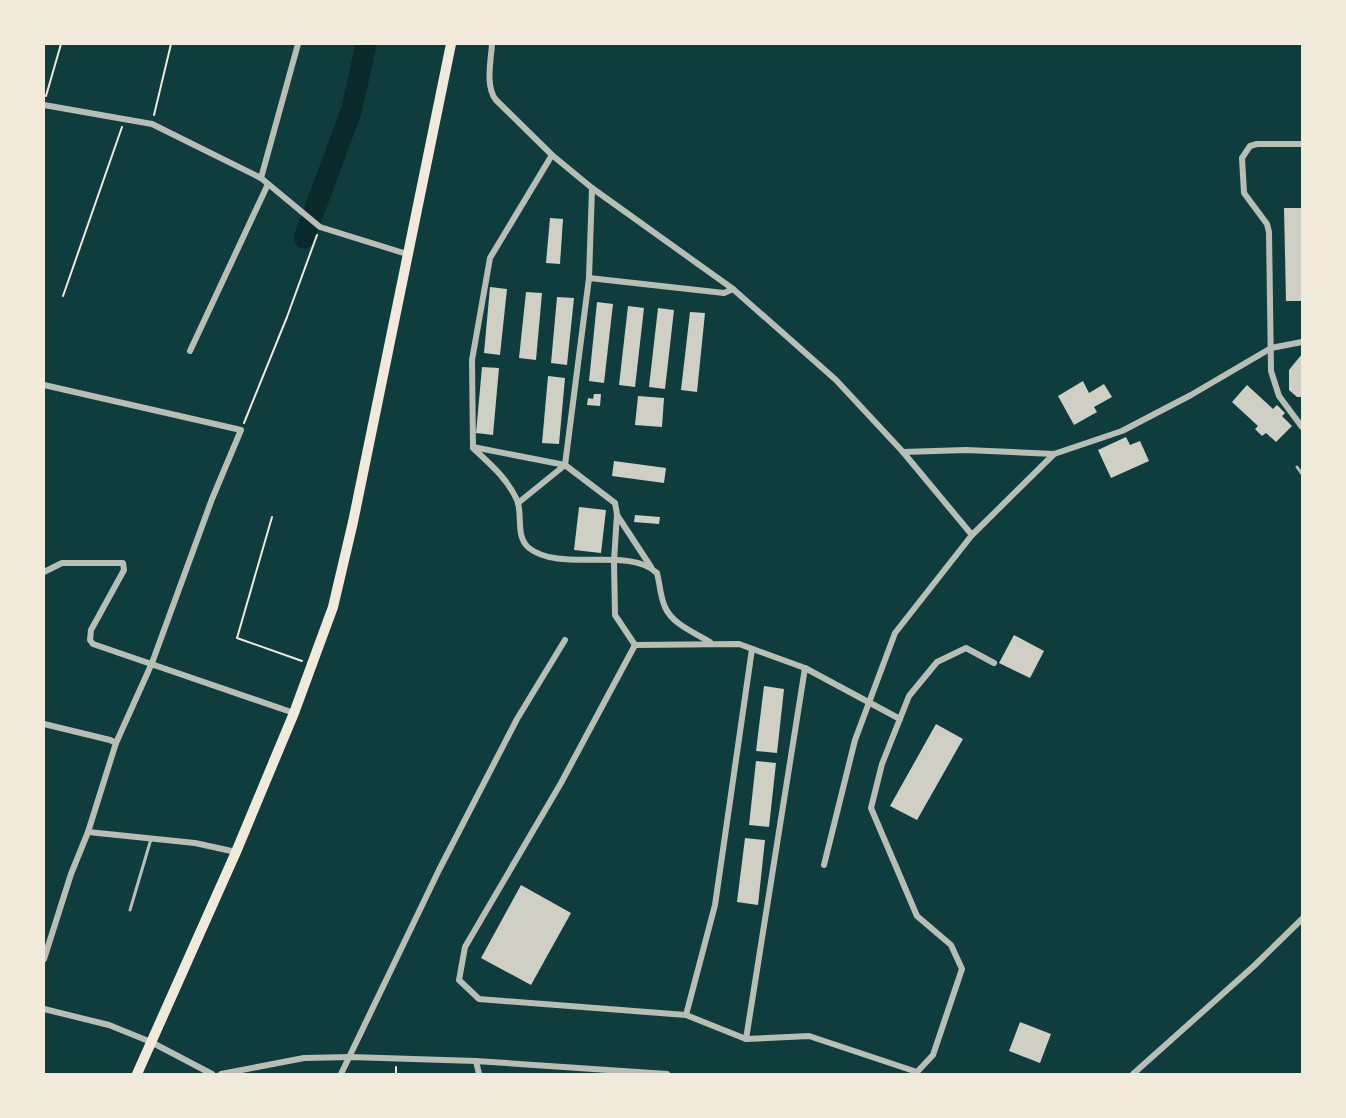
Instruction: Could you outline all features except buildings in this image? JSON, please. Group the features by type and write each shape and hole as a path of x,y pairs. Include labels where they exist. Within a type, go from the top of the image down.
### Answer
{"main road":[{"path":"137,1074 236,852 294,714 333,607 353,522 451,44"}],"street":[{"path":"261,178 298,44"},
{"path":"492,44 491,95 552,155 592,189 733,289 836,380 903,452 972,535"},
{"path":"44,105 152,124 261,178 317,225 407,254"},
{"path":"1302,144 1257,144 1250,146 1242,158 1244,193 1267,224 1269,232 1271,371 1279,396 1302,427"},
{"path":"552,155 490,258 471,360 473,447 502,475 518,502 522,539 527,548 557,558 614,561 645,564 651,567"},
{"path":"190,351 268,184"},
{"path":"518,502 565,465 589,278 592,189"},
{"path":"589,278 724,293 733,289"},
{"path":"903,452 966,450 1054,454 1122,431 1191,395 1270,348 1302,342"},
{"path":"44,385 241,430 212,500 152,663 116,743 44,959"},
{"path":"473,447 565,465 615,503 617,514 614,561 615,615 635,645"},
{"path":"824,865 855,740 895,633 972,535 1054,454"},
{"path":"617,514 657,573 665,608 681,626 712,644"},
{"path":"44,572 62,562 123,563 124,570 91,630 90,640 93,644 294,714"},
{"path":"341,1074 439,870 517,719 565,640"},
{"path":"635,645 739,644 805,668 900,719"},
{"path":"635,645 561,783 465,947 459,980 479,999 686,1015 746,1039 809,1036 917,1072 933,1055 962,969 951,945 917,916 871,808 882,764 909,696 937,662 966,648 994,663"},
{"path":"686,1015 715,905 752,649"},
{"path":"746,1039 805,668"},
{"path":"44,724 116,743"},
{"path":"88,832 195,843 236,852"},
{"path":"1133,1074 1255,965 1302,919"},
{"path":"44,1009 108,1025 151,1042 212,1074"},
{"path":"221,1074 304,1058 350,1057 476,1061 663,1074"},
{"path":"476,1061 479,1074"}],"lane":[{"path":"1297,467 1302,474"},
{"path":"130,910 151,839"}],"path":[{"path":"44,105 61,44"},
{"path":"152,124 171,44"},
{"path":"63,296 125,119"},
{"path":"241,430 287,317 317,225"},
{"path":"272,517 237,638 313,666"}],"waterway":[{"path":"304,238 352,109 366,44"}]}
